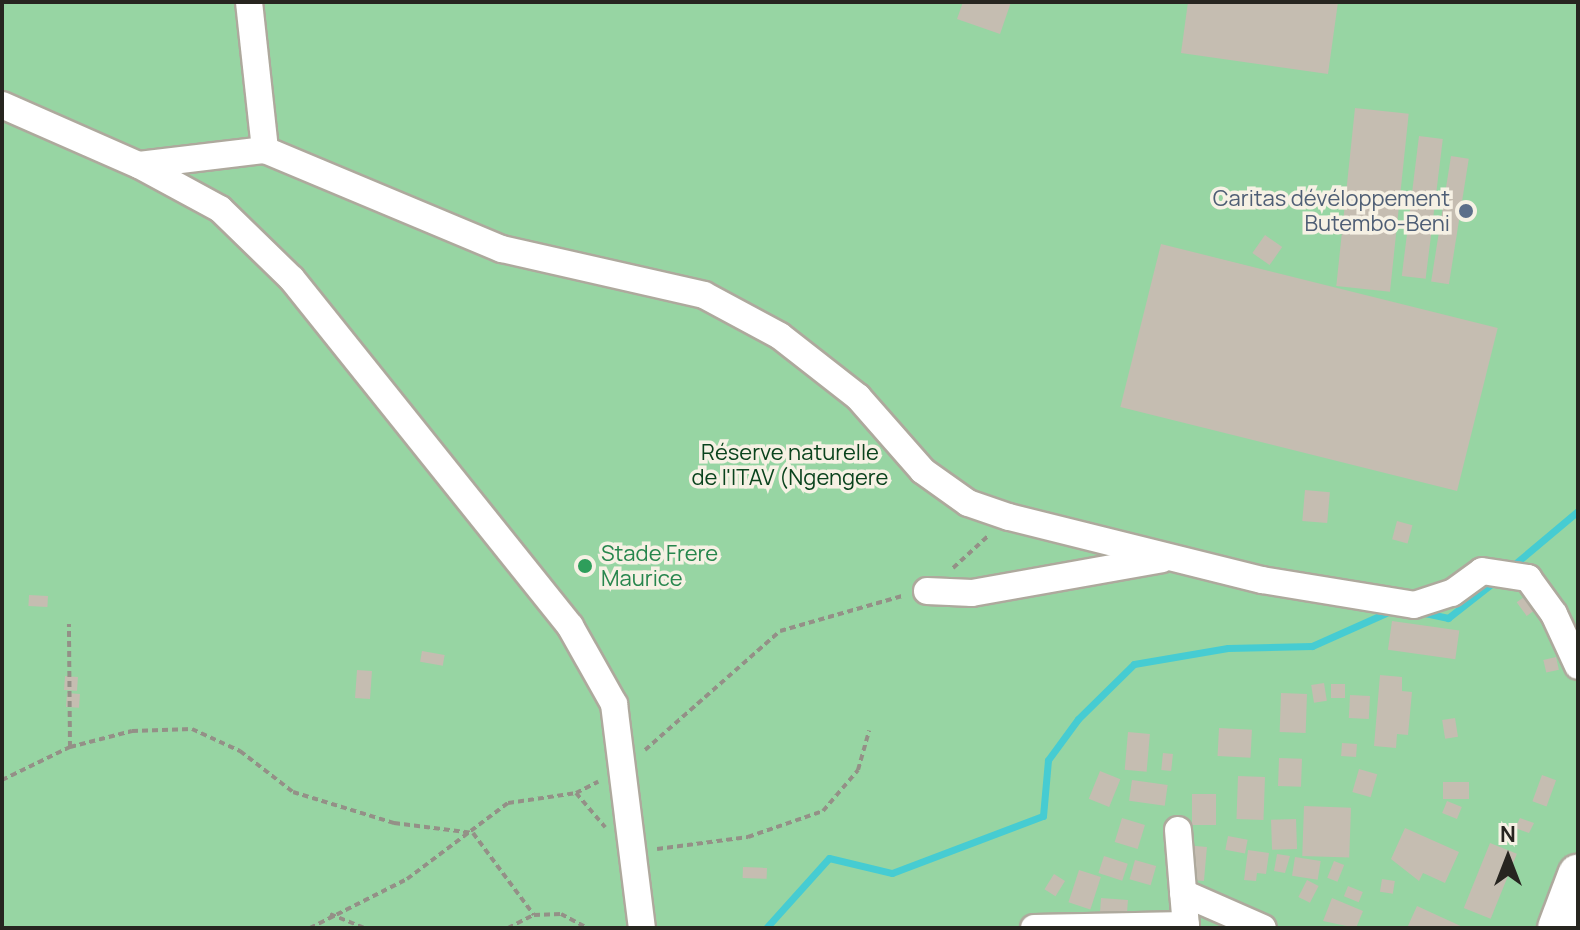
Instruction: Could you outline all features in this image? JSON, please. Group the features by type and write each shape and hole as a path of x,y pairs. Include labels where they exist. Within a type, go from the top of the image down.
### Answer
{"highway":[{"path":"1558,928 1578,875"}],"street":[{"path":"249,2 265,150"},
{"path":"2,105 139,165 220,209 322,316 570,626 614,704 642,928"},
{"path":"139,165 265,150 502,249 704,295 780,336 858,397 923,471 968,503 1009,517 1169,557 1414,605 1452,593 1482,571 1504,571 1528,578 1554,614 1578,666"},
{"path":"927,591 972,593 1169,557"},
{"path":"1034,928 1186,927 1178,830"},
{"path":"1183,893 1263,928"}],"path":[{"path":"310,928 330,914 407,879 473,833 508,803 576,793 624,768 780,631 857,604 927,591 1009,517"},
{"path":"69,624 70,747"},
{"path":"2,780 70,747 132,731 192,729 240,751 293,792 394,823 473,833 534,915"},
{"path":"576,793 598,823 632,841 664,851 748,837 823,811 858,770 869,731"},
{"path":"330,914 365,928"},
{"path":"508,928 534,915 561,914 587,928"}],"green space":[{"name":"Réserve naturelle de l'ITAV (Ngengere","path":"2,2 1578,2 1578,928 2,928"}],"building":[{"path":"963,2 1011,2 1000,34 957,19"},
{"path":"1188,2 1338,2 1328,74 1181,53"},
{"path":"1355,108 1409,114 1390,292 1336,286"},
{"path":"1419,136 1443,139 1426,279 1402,276"},
{"path":"1451,156 1469,159 1449,284 1431,281"},
{"path":"1265,235 1282,247 1270,265 1252,253"},
{"path":"1161,244 1498,328 1457,491 1120,407"},
{"path":"1305,490 1330,492 1327,523 1302,521"},
{"path":"1397,521 1412,525 1408,543 1392,539"},
{"path":"1528,594 1538,608 1527,616 1517,602"},
{"path":"29,595 48,596 47,607 28,606"},
{"path":"1392,621 1459,630 1455,659 1388,650"},
{"path":"422,651 445,655 443,666 420,662"},
{"path":"1556,657 1559,670 1546,673 1543,660"},
{"path":"357,670 372,671 370,699 355,698"},
{"path":"1380,675 1402,677 1402,691 1412,692 1408,735 1397,734 1396,748 1374,746"},
{"path":"65,676 78,677 77,691 64,690"},
{"path":"1324,683 1327,701 1314,703 1311,685"},
{"path":"1331,684 1345,684 1345,698 1331,698"},
{"path":"67,693 80,694 79,708 66,707"},
{"path":"1281,693 1307,694 1306,733 1280,732"},
{"path":"1350,695 1370,696 1369,719 1349,718"},
{"path":"1455,718 1458,737 1445,739 1442,720"},
{"path":"1219,728 1252,730 1250,758 1218,756"},
{"path":"1128,732 1150,734 1147,772 1125,770"},
{"path":"1342,743 1357,744 1356,757 1341,756"},
{"path":"1163,753 1173,754 1171,771 1161,770"},
{"path":"1279,758 1302,759 1301,787 1278,786"},
{"path":"1359,769 1377,774 1371,797 1352,792"},
{"path":"1100,771 1120,779 1109,807 1089,799"},
{"path":"1542,775 1556,780 1547,806 1532,801"},
{"path":"1238,776 1265,777 1263,820 1236,819"},
{"path":"1132,780 1168,785 1165,806 1129,801"},
{"path":"1443,782 1469,782 1469,799 1443,799"},
{"path":"1192,794 1216,794 1216,825 1192,825"},
{"path":"1447,801 1462,807 1457,819 1442,813"},
{"path":"1304,806 1351,808 1349,858 1302,856"},
{"path":"1122,818 1145,825 1138,849 1115,842"},
{"path":"1520,818 1534,823 1529,833 1515,828"},
{"path":"1296,819 1297,849 1272,850 1271,820"},
{"path":"1405,828 1459,852 1445,883 1423,873 1419,881 1391,859"},
{"path":"1228,836 1248,840 1245,854 1225,850"},
{"path":"1490,843 1517,854 1491,919 1464,908"},
{"path":"1184,845 1207,847 1204,881 1181,879"},
{"path":"1248,850 1269,853 1266,874 1257,873 1256,881 1244,880"},
{"path":"1277,854 1290,856 1285,873 1274,871"},
{"path":"1104,856 1128,864 1122,881 1098,873"},
{"path":"1295,857 1321,861 1318,880 1292,876"},
{"path":"1135,860 1156,866 1151,885 1129,879"},
{"path":"1334,861 1344,865 1337,882 1327,878"},
{"path":"743,867 767,868 767,879 743,878"},
{"path":"1079,870 1101,877 1090,909 1068,902"},
{"path":"1054,874 1065,881 1055,896 1044,889"},
{"path":"1382,879 1395,881 1393,894 1380,892"},
{"path":"1307,880 1319,886 1310,903 1298,897"},
{"path":"1348,886 1363,892 1359,902 1344,896"},
{"path":"1101,898 1128,900 1126,924 1099,922"},
{"path":"1332,898 1363,911 1356,928 1323,921"},
{"path":"1417,906 1465,928 1407,928"}],"waterway":[{"path":"1510,568 1578,511"},
{"path":"1420,612 1448,618 1495,581"},
{"path":"766,928 829,858 892,873 1043,816 1048,760 1078,719 1134,664 1228,648 1312,646 1393,610"}],"place":[{"name":"Caritas dévéloppement Butembo-Beni","path":"1466,211"},
{"name":"Stade Frere Maurice","path":"585,566"}]}
